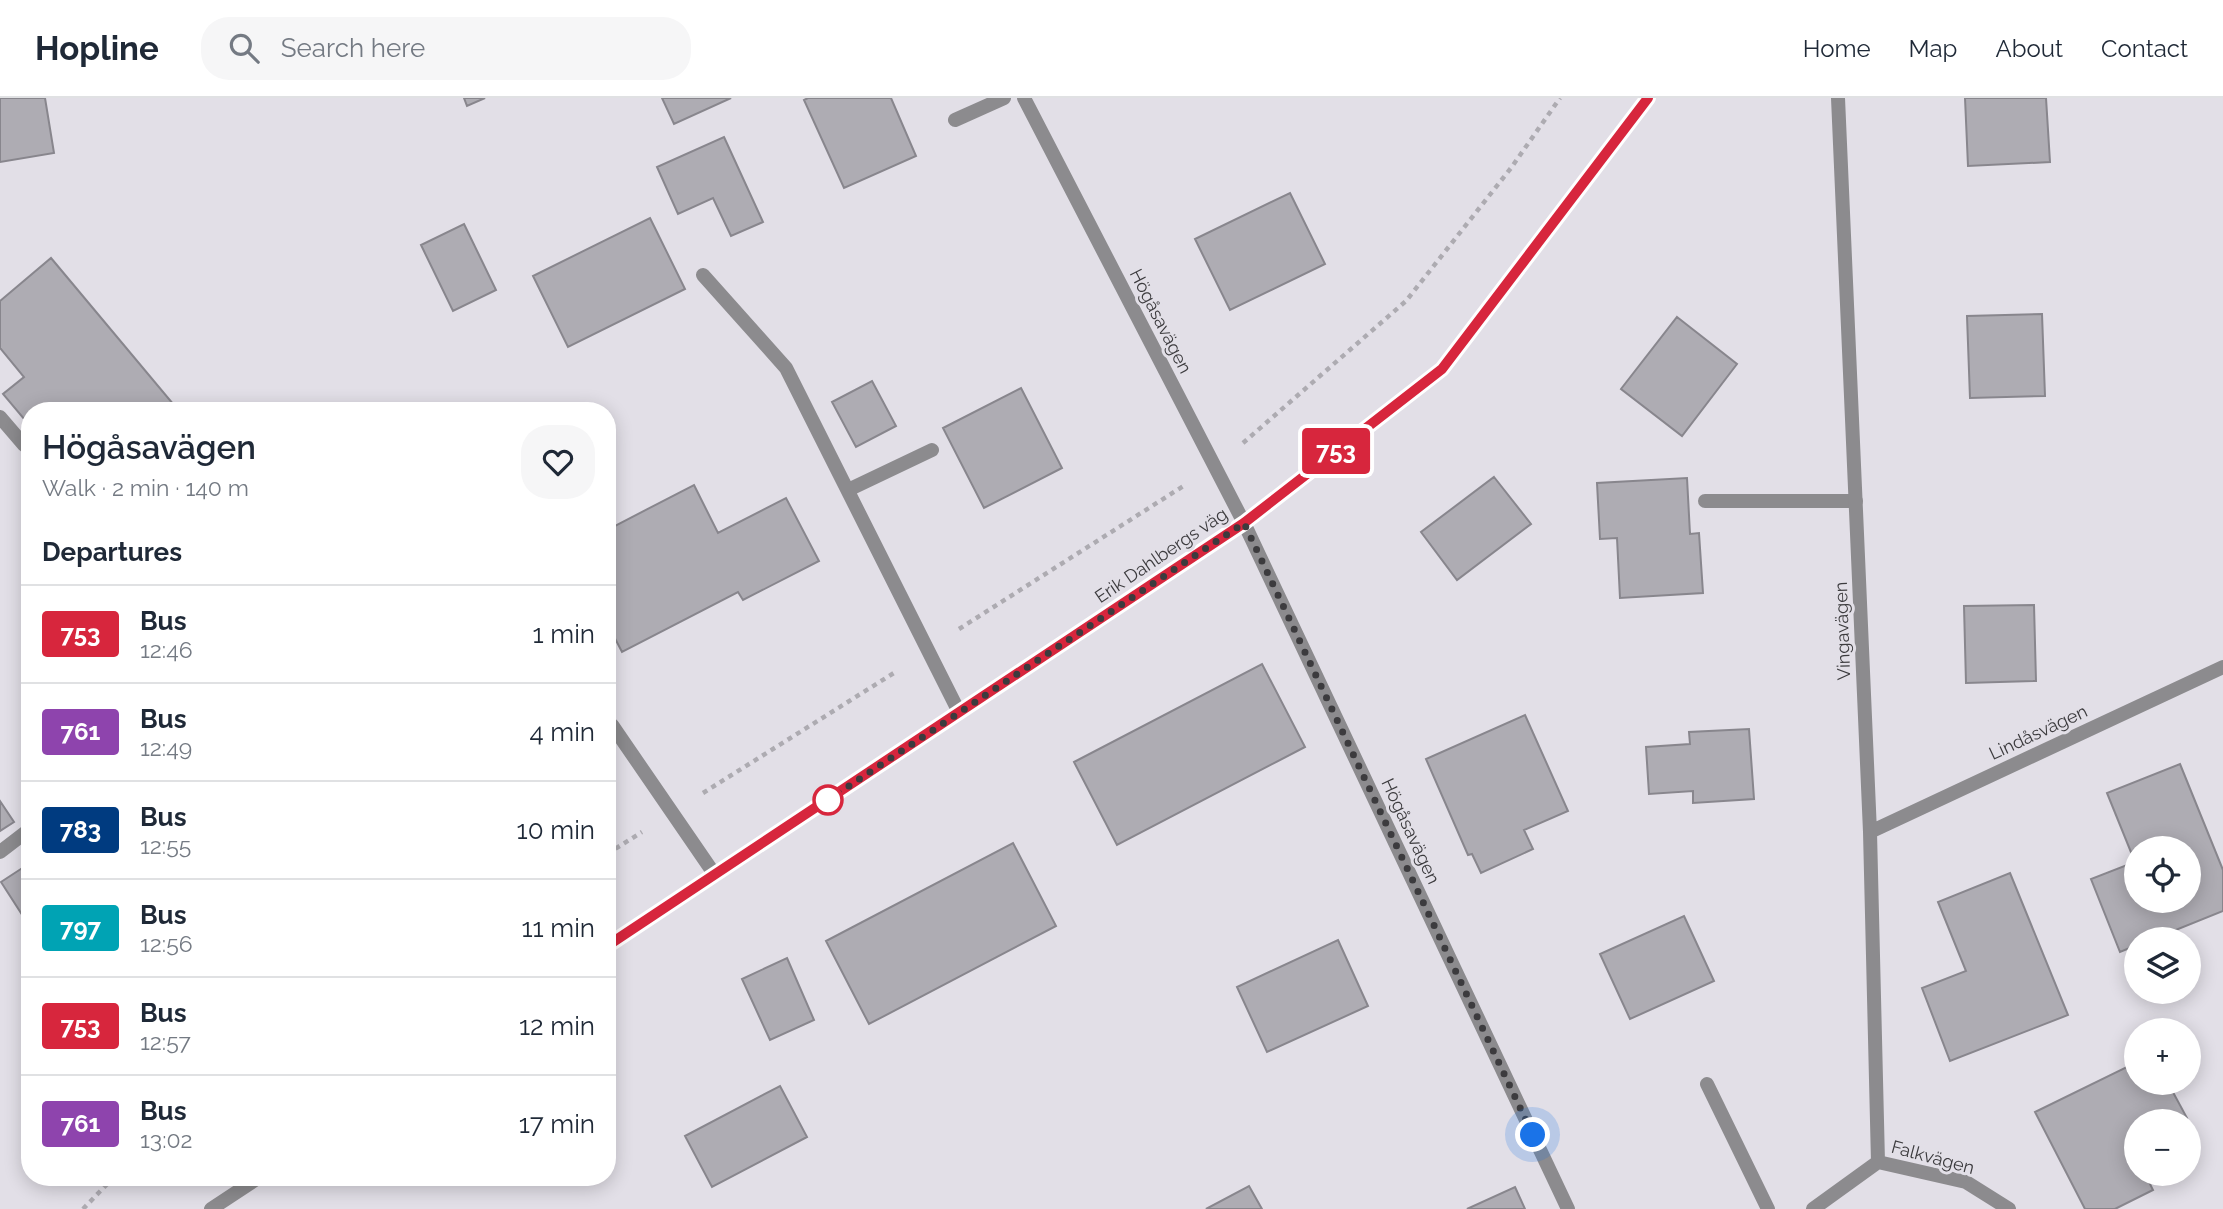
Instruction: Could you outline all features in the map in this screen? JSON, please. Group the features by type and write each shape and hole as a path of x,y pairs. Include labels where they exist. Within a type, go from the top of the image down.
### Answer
{"street":[{"path":"954,120 1004,98"},
{"name":"Högåsavägen","path":"1024,98 1244,523 1568,1209"},
{"name":"Erik Dahlbergs väg","path":"616,940 1244,523 1442,369 1648,98"},
{"name":"Vingavägen","path":"1838,98 1870,832 1878,1162"},
{"path":"703,275 786,368 959,712"},
{"path":"0,417 21,442"},
{"path":"848,490 932,450"},
{"path":"1705,501 1856,501"},
{"name":"Lindåsvägen","path":"1870,832 2223,667"},
{"path":"616,731 715,875"},
{"path":"0,852 21,837"},
{"path":"1707,1084 1768,1209"},
{"name":"Falkvägen","path":"1813,1209 1878,1162 1966,1182 2009,1209"},
{"path":"211,1209 246,1186"}],"path":[{"path":"616,848 1162,502 1264,428 1406,301 1511,169 1560,98"},
{"path":"83,1209 105,1186"}],"building":[{"path":"0,98 45,98 54,153 0,162"},
{"path":"464,98 485,98 467,106"},
{"path":"662,98 731,98 674,124"},
{"path":"891,98 916,156 844,188 804,100"},
{"path":"1965,98 2046,98 2050,162 1968,166"},
{"path":"724,137 763,222 731,236 713,198 678,214 657,167"},
{"path":"1290,193 1325,264 1230,310 1195,239"},
{"path":"650,218 685,289 568,347 533,276"},
{"path":"464,224 496,290 453,311 421,245"},
{"path":"51,258 171,402 21,402 21,415 3,394 24,377 0,348 0,301"},
{"path":"2042,314 2045,396 1970,398 1967,316"},
{"path":"1677,317 1737,364 1682,436 1621,389"},
{"path":"872,381 896,426 856,447 832,402"},
{"path":"1021,388 1062,468 984,508 943,428"},
{"path":"1494,477 1531,524 1457,580 1421,532"},
{"path":"1687,478 1690,534 1699,533 1703,593 1620,598 1617,538 1600,539 1597,483"},
{"path":"694,485 718,533 786,498 819,561 743,600 738,592 622,652 616,640 616,525"},
{"path":"2034,605 2036,681 1966,683 1964,606"},
{"path":"1262,664 1305,747 1117,845 1074,762"},
{"path":"1525,715 1568,811 1524,830 1533,849 1481,873 1472,854 1468,855 1426,759"},
{"path":"1749,729 1754,799 1693,803 1693,791 1649,794 1646,747 1690,744 1689,732"},
{"path":"2180,764 2223,870 2223,911 2183,927 2124,927 2124,950 2120,952 2091,879 2124,866 2124,913 2201,913 2201,836 2124,836 2107,793"},
{"path":"0,801 14,822 0,831"},
{"path":"1013,843 1056,926 869,1024 826,941"},
{"path":"21,869 21,913 1,882"},
{"path":"2010,873 2068,1015 1950,1061 1922,988 1966,971 1938,902"},
{"path":"1684,916 1714,981 1630,1019 1600,954"},
{"path":"1338,940 1368,1006 1267,1052 1237,987"},
{"path":"787,958 814,1020 770,1040 742,979"},
{"path":"2124,1068 2124,1095 2175,1095 2182,1109 2124,1109 2124,1186 2151,1186 2153,1190 2115,1209 2085,1209 2035,1112"},
{"path":"780,1086 807,1137 712,1187 685,1136"},
{"path":"1249,1186 1262,1209 1206,1209"},
{"path":"1515,1187 1525,1209 1467,1209"}],"bus line":[{"name":"753","path":"616,940 1244,523 1442,369 1648,98"}],"route":[{"path":"828,800 826,801 1244,523 1533,1135"}]}
